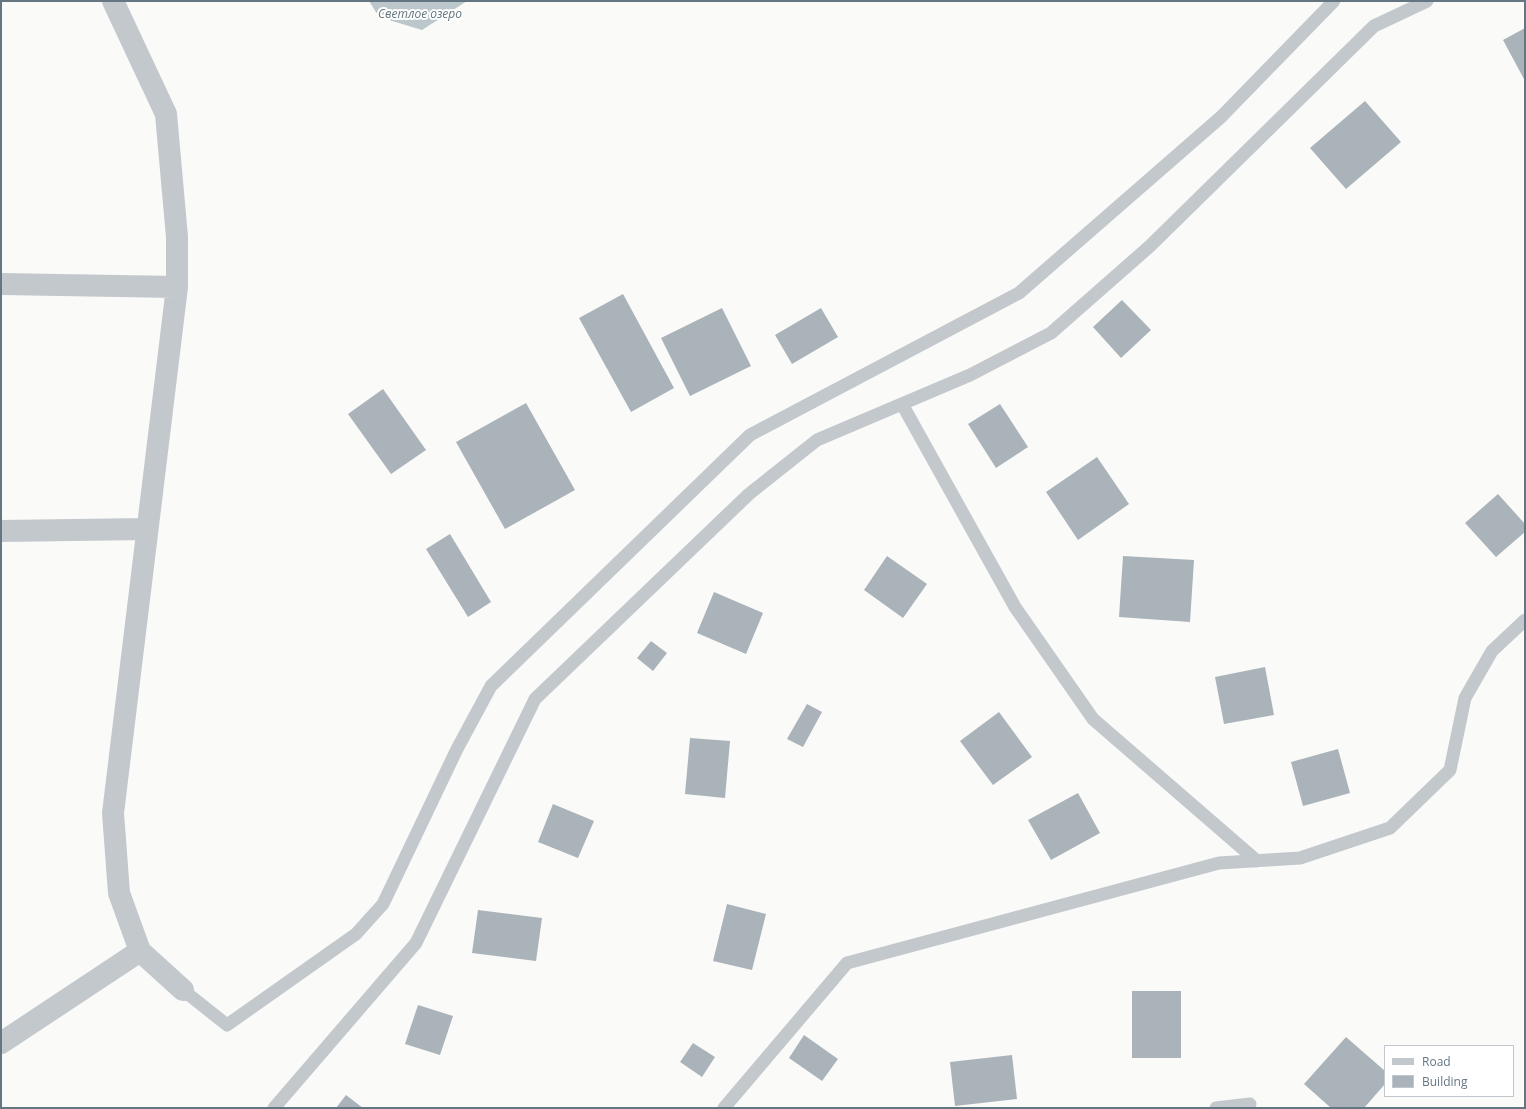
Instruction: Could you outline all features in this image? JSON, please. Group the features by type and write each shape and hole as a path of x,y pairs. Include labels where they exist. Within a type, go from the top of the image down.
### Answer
{"street":[{"path":"113,1 166,114 177,237 177,287 113,813 119,893 140,951 183,990"},
{"path":"1,284 177,287"},
{"path":"1,531 147,529"},
{"path":"1,1043 140,951"}],"lane":[{"path":"183,990 227,1025 356,934 383,904 457,749 491,686 750,435 1019,293 1222,117 1334,1"},
{"path":"274,1108 416,943 535,699 749,494 817,440 970,375 1051,333 1150,246 1374,26 1427,1"},
{"path":"902,404 1016,607 1093,719 1257,861"},
{"path":"724,1108 847,964 1219,863 1300,858 1390,828 1450,770 1465,698 1492,651 1525,620"},
{"path":"1216,1108 1250,1104"}],"water":[{"name":"Светлое озеро","path":"369,1 467,1 422,30 379,17"}],"building":[{"path":"1525,28 1525,81 1503,40"},
{"path":"1365,101 1401,142 1346,189 1310,148"},
{"path":"623,294 674,388 631,412 579,318"},
{"path":"1122,300 1151,330 1121,358 1093,327"},
{"path":"722,308 751,366 690,396 661,338"},
{"path":"821,308 838,337 792,364 775,335"},
{"path":"383,389 426,450 391,474 348,414"},
{"path":"526,403 575,490 505,529 456,442"},
{"path":"1000,404 1028,447 996,468 968,424"},
{"path":"1097,457 1129,504 1078,540 1046,492"},
{"path":"1498,494 1525,524 1525,532 1496,557 1465,523"},
{"path":"450,534 491,602 468,617 426,549"},
{"path":"887,556 927,584 903,618 864,590"},
{"path":"1123,556 1194,560 1190,622 1119,617"},
{"path":"714,592 763,613 746,654 697,633"},
{"path":"651,641 667,653 653,671 637,658"},
{"path":"1265,667 1274,715 1224,724 1215,677"},
{"path":"807,704 822,712 803,747 787,739"},
{"path":"999,712 1032,757 993,785 960,741"},
{"path":"690,738 730,741 725,798 685,794"},
{"path":"1338,749 1350,793 1303,806 1291,762"},
{"path":"1078,793 1100,833 1051,860 1028,820"},
{"path":"553,804 594,821 578,858 538,842"},
{"path":"727,904 766,914 752,970 713,961"},
{"path":"478,910 542,918 536,961 472,953"},
{"path":"1132,991 1181,991 1181,1058 1132,1058"},
{"path":"418,1005 453,1016 440,1055 405,1044"},
{"path":"804,1035 838,1059 822,1081 789,1058"},
{"path":"1346,1037 1384,1070 1384,1085 1364,1108 1331,1108 1304,1084"},
{"path":"693,1043 715,1057 702,1077 680,1062"},
{"path":"1012,1055 1017,1099 955,1106 950,1062"},
{"path":"346,1095 363,1108 336,1108"}]}
